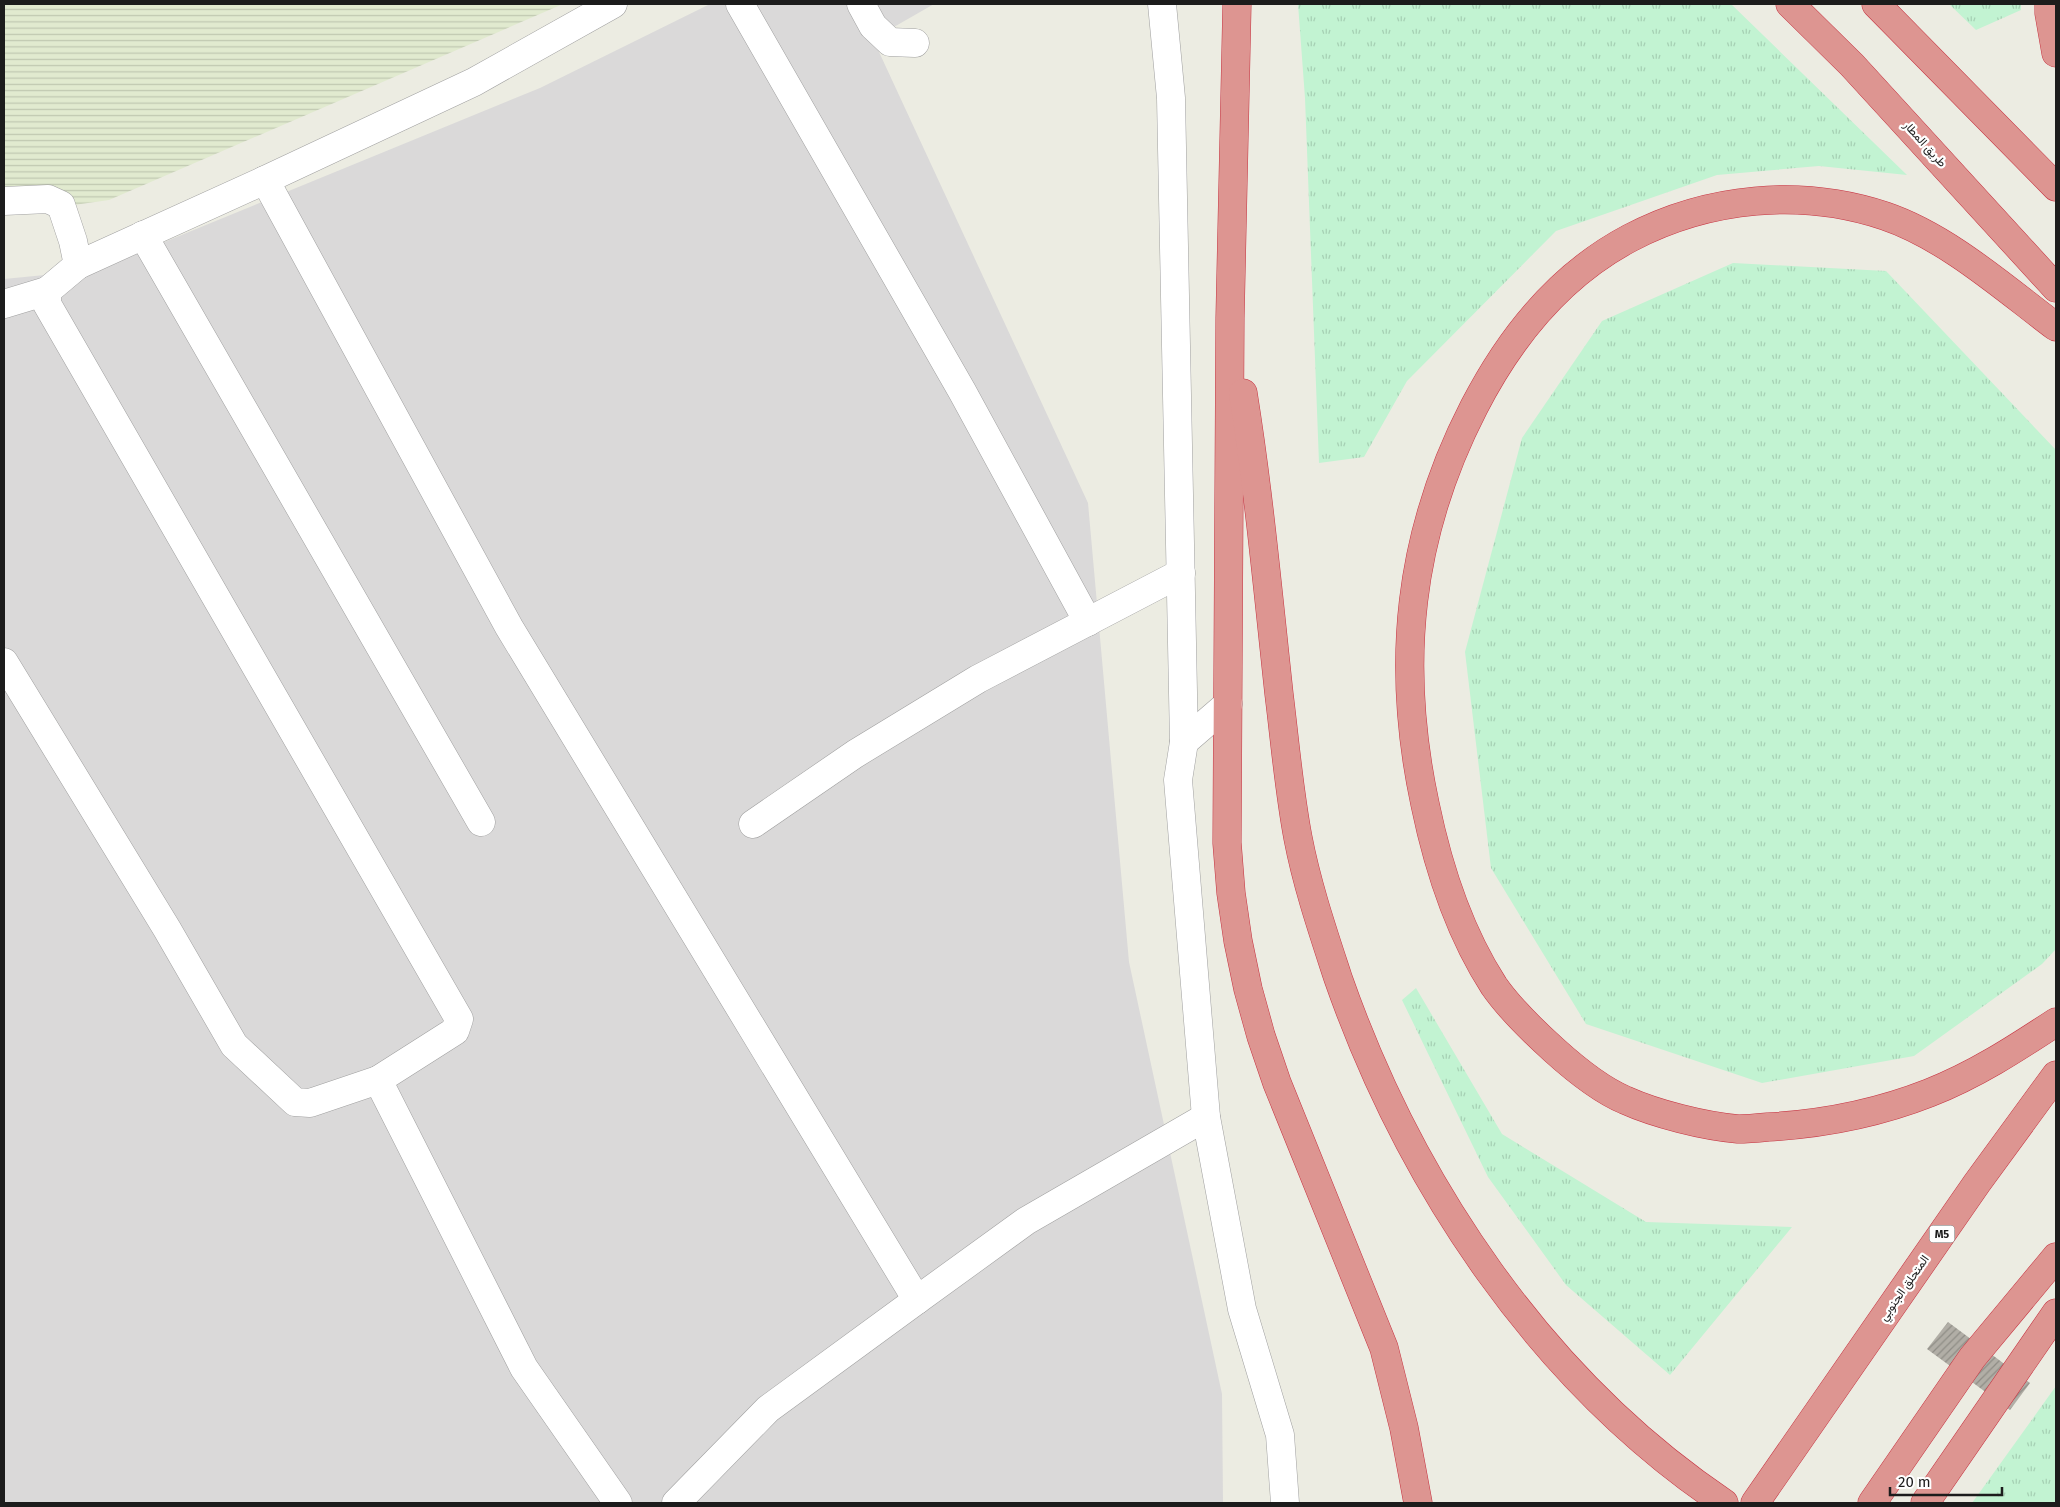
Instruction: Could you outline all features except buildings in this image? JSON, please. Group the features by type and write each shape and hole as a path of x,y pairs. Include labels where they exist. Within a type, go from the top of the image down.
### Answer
{"highway":[{"path":"1237,4 1230,318 1227,843 1229,873 1238,941 1248,989 1261,1036 1277,1083 1384,1348 1404,1428 1418,1503"},
{"name":"طريق المطار","path":"1790,4 1852,65 2056,288"},
{"path":"1876,4 2056,187"},
{"path":"2050,4 2049,13 2056,53"},
{"path":"2056,327 1938,240 1885,216 1829,203 1771,199 1713,206 1657,224 1606,250 1560,286 1522,330 1485,385 1455,444 1432,506 1417,571 1410,646 1410,703 1417,769 1431,834 1448,888 1469,940 1496,988 1534,1032 1576,1069 1623,1100 1677,1118 1740,1129 1804,1125 1867,1113 1929,1093 1988,1066 2056,1022"},
{"path":"1230,318 1254,462 1284,738 1298,838 1324,936 1357,1032 1400,1124 1449,1213 1507,1296 1577,1376 1639,1437 1724,1503"},
{"name":"المتحلق الجنوبي","path":"1755,1503 1972,1191 2056,1075"},
{"path":"1872,1503 1972,1358 2056,1257"},
{"path":"1927,1499 2056,1313"}],"street":[{"path":"4,304 47,292 78,265 474,82 613,4"},
{"path":"740,4 962,391 1088,622"},
{"path":"861,4 872,26 890,42 914,43"},
{"path":"1162,4 1170,98 1181,573 1184,742 1178,780 1206,1117 1242,1309 1280,1435 1285,1503"},
{"path":"265,180 508,626 917,1300"},
{"path":"4,201 48,199 61,205 73,241 78,265"},
{"path":"143,236 481,822"},
{"path":"4,662 167,929 234,1045 295,1102 310,1103 378,1080 455,1030 459,1018 47,304 47,292"},
{"path":"753,824 856,754 962,689 1181,573"},
{"path":"1184,742 1228,704"},
{"path":"378,1080 524,1368 618,1503"},
{"path":"676,1503 768,1409 917,1300 1026,1221 1206,1117"}],"shaded area":[{"path":"710,4 934,4 873,39 1088,503 1129,962 1222,1394 1223,1503 4,1503 4,279 96,270 540,88"}],"green space":[{"path":"4,4 563,4 109,200 4,215"},
{"path":"1298,4 1731,4 1907,175 1819,166 1717,175 1556,231 1407,381 1364,457 1319,463 1305,98"},
{"path":"1949,4 2021,4 2021,10 1976,30"},
{"path":"1733,263 1886,271 2056,450 2056,949 2042,964 1914,1056 1762,1083 1586,1024 1491,868 1465,652 1522,438 1602,321"},
{"path":"1416,988 1502,1134 1646,1222 1792,1227 1670,1375 1566,1285 1488,1177 1402,1000"},
{"path":"2056,1386 2056,1503 1972,1503"}]}
